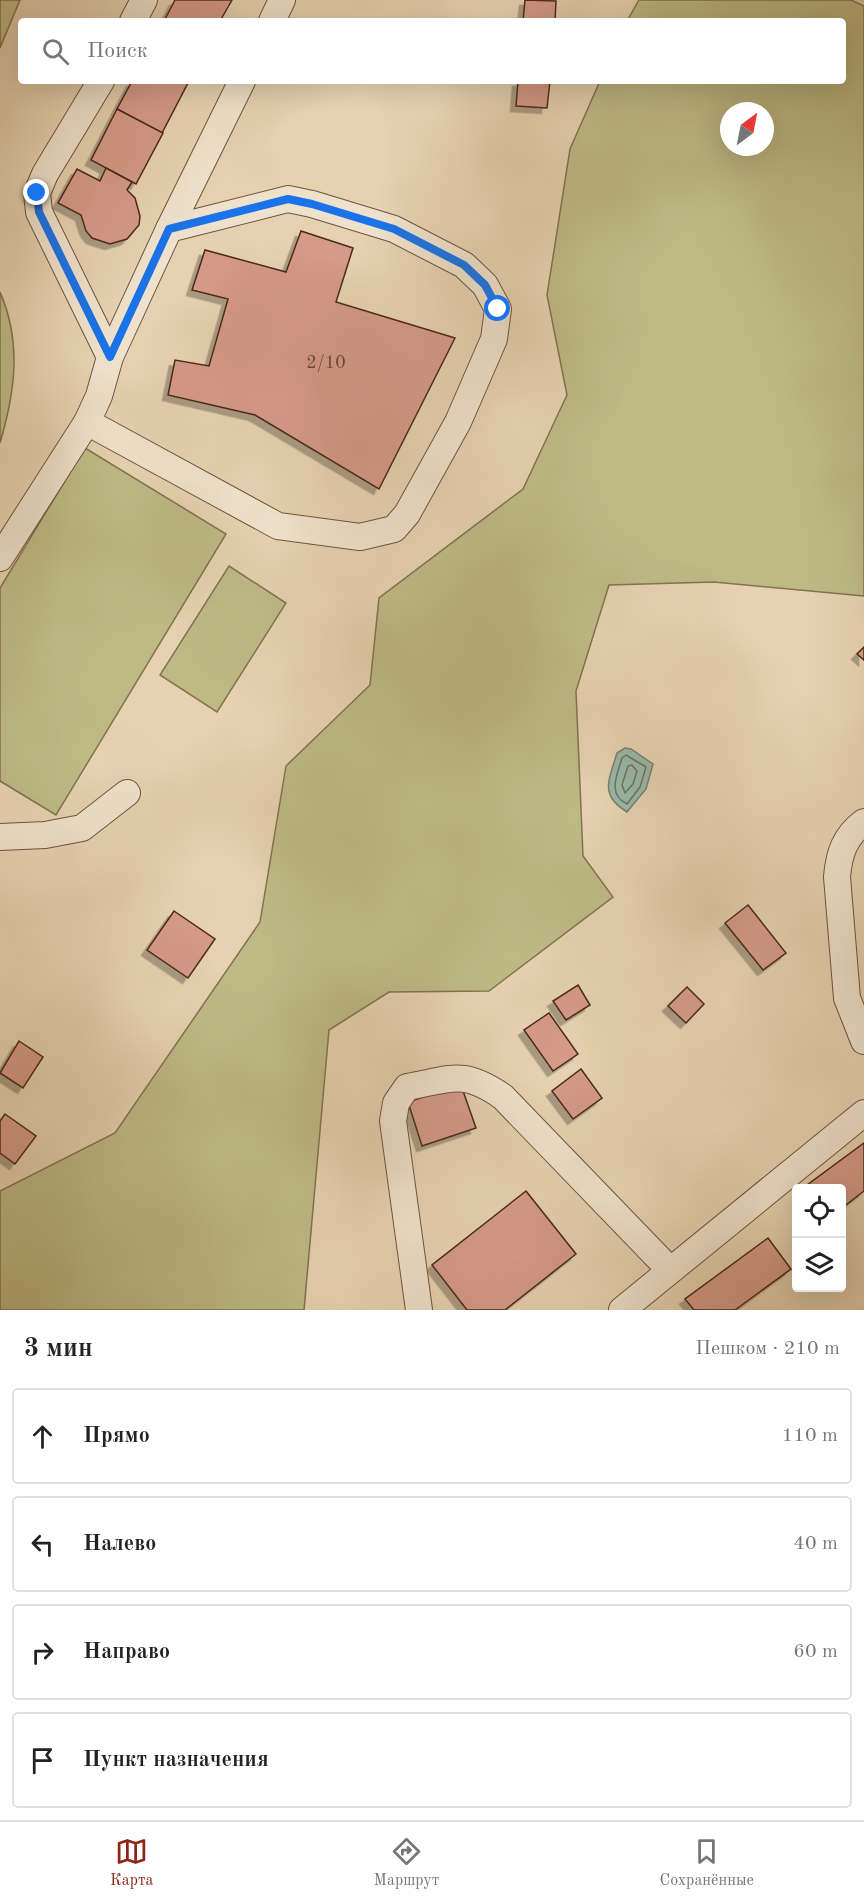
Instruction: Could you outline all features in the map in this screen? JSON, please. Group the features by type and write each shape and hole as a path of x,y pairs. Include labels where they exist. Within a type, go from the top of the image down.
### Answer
{"street":[{"path":"135,18 144,0"},
{"path":"273,18 282,0"},
{"path":"99,84 45,174 37,193 39,212 110,357"},
{"path":"0,558 87,422 99,396 110,357 169,229 241,84"},
{"path":"87,422 278,526 360,537 394,529 407,514 458,422 494,339 498,309 485,285 464,265 394,229 288,199 169,229"},
{"path":"0,837 45,835 82,828 127,793"},
{"path":"864,822 853,830 845,841 839,857 837,877 847,998 864,1041"},
{"path":"419,1310 393,1121 396,1102 407,1087 465,1077 484,1083 503,1096 670,1270"},
{"path":"622,1310 864,1113"}],"shaded area":[{"path":"0,0 20,0 0,48"},
{"path":"639,0 851,0 864,6 864,596 714,582 609,585 576,691 583,856 613,897 489,991 389,992 329,1030 304,1310 0,1310 0,1191 115,1133 260,922 286,766 370,685 379,598 523,489 567,395 547,295 570,149 599,84 846,84 846,18 629,18"},
{"path":"0,292 11,330 14,367 9,405 0,443"},
{"path":"85,448 226,534 56,815 0,781 0,588"},
{"path":"229,566 286,603 217,712 160,675"}],"water":[{"path":"625,748 631,749 653,764 646,789 627,812 612,799 608,786 617,753"}],"building":[{"path":"175,0 232,0 222,18 166,18"},
{"path":"525,0 556,1 555,18 523,18"},
{"path":"130,84 187,84 162,133 117,109"},
{"path":"518,84 550,84 547,108 516,106"},
{"path":"117,109 163,133 136,184 91,160"},
{"path":"106,168 132,182 127,190 135,198 140,216 139,225 127,239 110,244 92,238 86,231 81,215 58,203 77,169 100,181"},
{"path":"301,231 353,248 336,302 455,338 379,489 255,415 168,395 175,360 209,366 228,299 192,290 205,250 286,272"},
{"path":"864,647 864,660 857,654"},
{"path":"748,905 786,953 763,970 725,923"},
{"path":"174,911 215,939 188,978 147,950"},
{"path":"578,985 590,1005 566,1020 553,1001"},
{"path":"687,987 704,1004 686,1023 668,1006"},
{"path":"549,1013 578,1054 553,1071 524,1030"},
{"path":"19,1041 43,1057 23,1088 0,1073"},
{"path":"581,1069 602,1098 573,1119 552,1091"},
{"path":"461,1085 476,1128 422,1146 408,1102"},
{"path":"5,1114 36,1136 15,1164 0,1153 0,1121"},
{"path":"864,1143 864,1191 846,1205 846,1184 808,1184"},
{"path":"526,1191 576,1254 505,1310 467,1310 432,1265"},
{"path":"768,1238 791,1269 735,1310 694,1310 685,1299"}],"route":[{"path":"37,193 39,212 110,357 169,229 288,199 394,229 464,265 485,285 498,309"}]}
